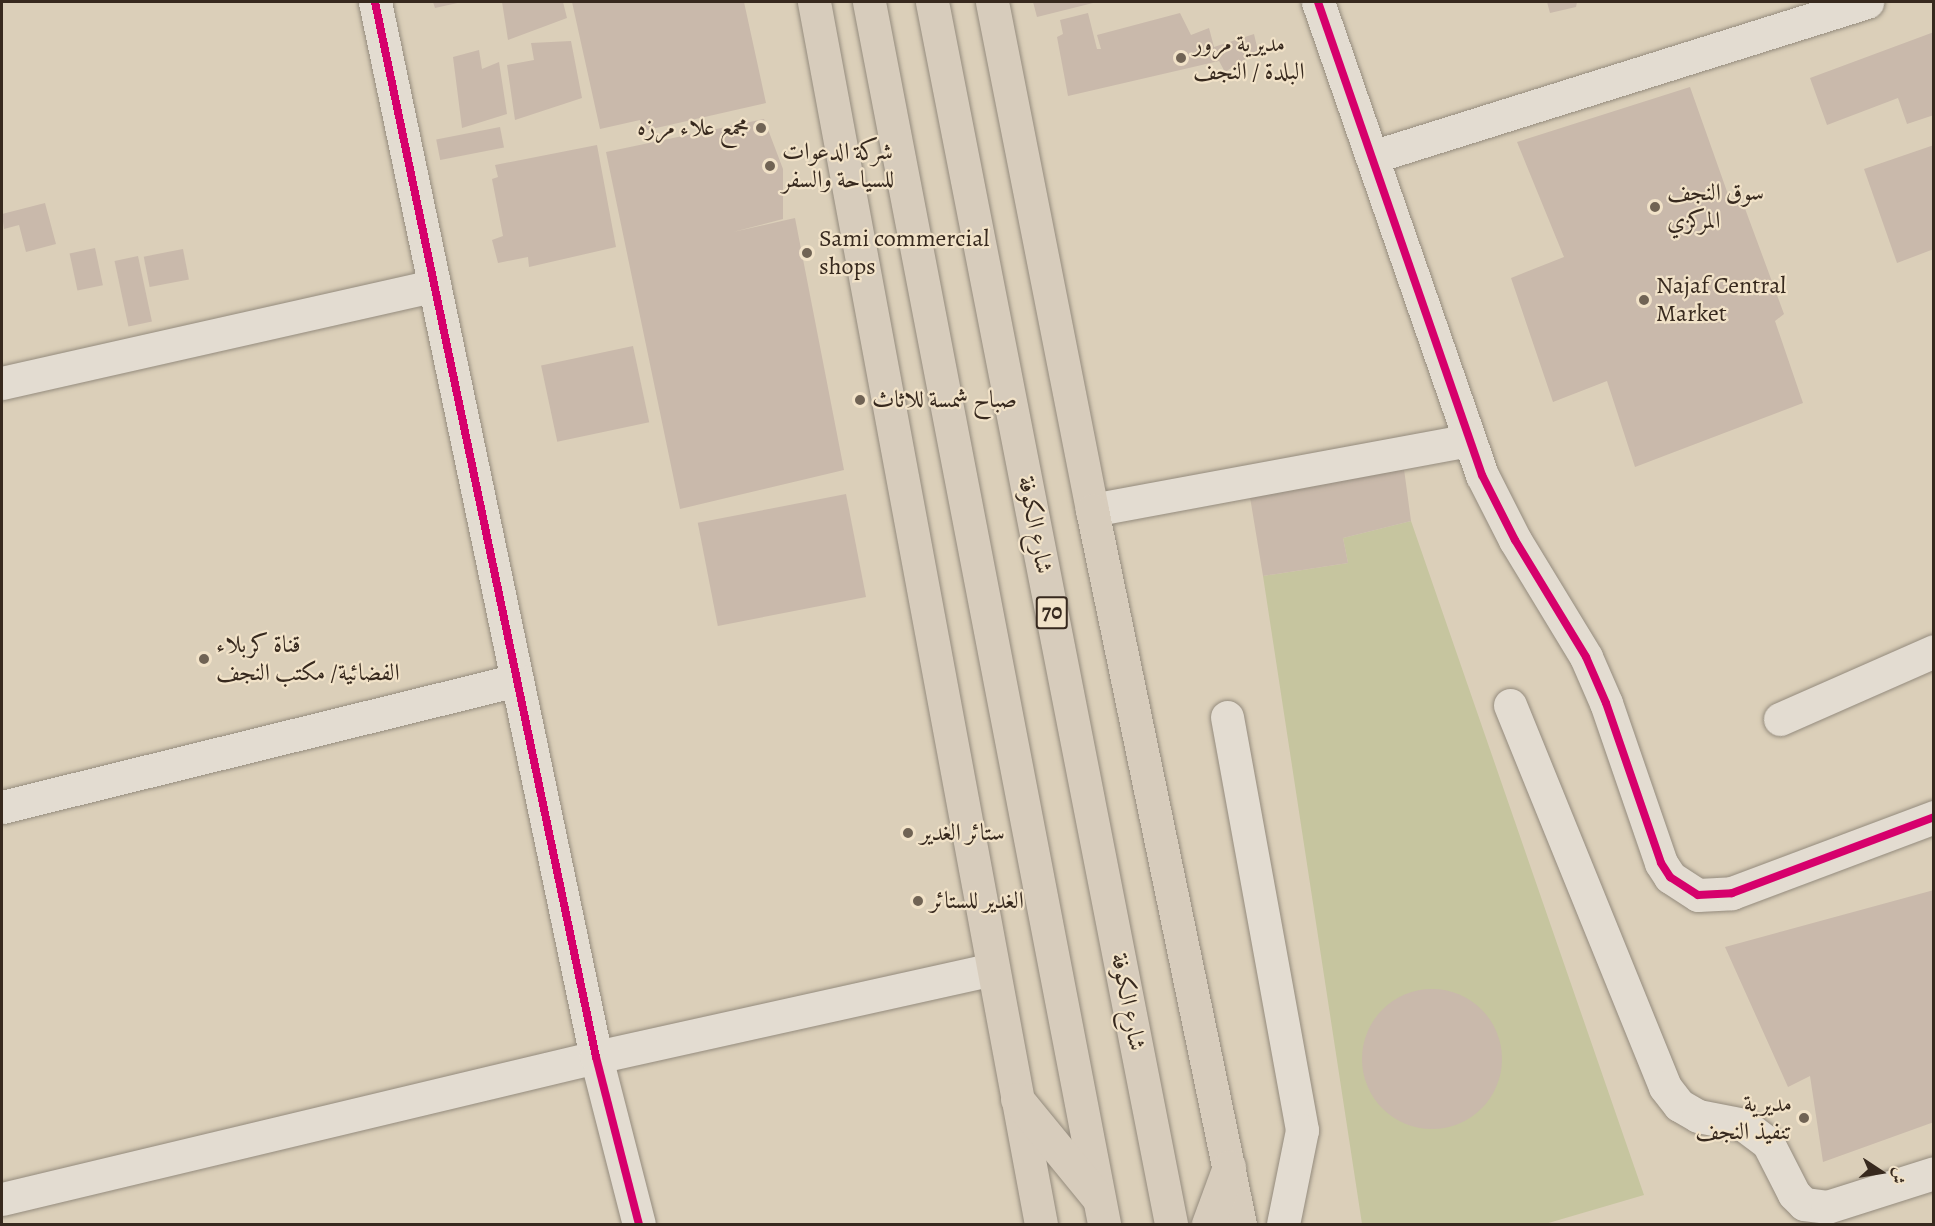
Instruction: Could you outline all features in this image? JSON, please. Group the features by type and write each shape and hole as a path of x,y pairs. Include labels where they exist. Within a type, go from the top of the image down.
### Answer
{"main road":[{"path":"814,2 1041,1224"},
{"path":"869,2 1102,1212"},
{"name":"شارع الكوفة","path":"932,2 1171,1224"},
{"path":"992,2 1092,510 1240,1224"},
{"path":"1017,1099 1102,1212"},
{"path":"1208,1224 1229,1167"}],"street":[{"path":"375,2 596,1057 639,1224"},
{"path":"1318,2 1468,440 1502,516 1586,657 1606,703 1661,863 1683,888 1698,895 1732,893 1934,817"},
{"path":"1372,157 1867,2"},
{"path":"2,383 434,286"},
{"path":"1092,510 1468,440"},
{"path":"1780,719 1934,651"},
{"path":"2,807 517,680"},
{"path":"1510,705 1665,1087 1679,1105 1698,1116 1744,1125 1768,1143 1794,1194 1804,1204 1827,1207 1934,1173"},
{"path":"1227,717 1302,1130 1283,1224"},
{"path":"2,1199 596,1057 992,969"}],"green space":[{"path":"1411,521 1644,1195 1545,1224 1362,1224 1263,576 1348,563 1343,538"}],"building":[{"path":"433,2 462,2 435,8"},
{"path":"502,2 563,2 567,18 508,40"},
{"path":"572,2 744,2 766,103 643,131 640,120 600,129"},
{"path":"1033,2 1097,2 1037,17"},
{"path":"1547,2 1577,2 1576,7 1550,13"},
{"path":"1088,13 1097,49 1101,49 1097,35 1180,13 1191,35 1209,28 1214,47 1254,34 1258,51 1225,72 1219,61 1068,96 1057,37 1063,34 1060,20"},
{"path":"1934,32 1934,115 1907,124 1898,98 1827,125 1810,78"},
{"path":"571,41 582,98 515,120 507,65 534,60 531,43"},
{"path":"479,50 482,69 499,62 507,114 462,128 453,57"},
{"path":"1690,87 1730,200 1740,195 1784,314 1775,321 1803,403 1635,467 1607,381 1553,402 1511,278 1564,257 1517,142"},
{"path":"764,119 783,169 783,219 733,232 795,218 844,470 680,509 606,152"},
{"path":"500,127 504,148 440,160 436,139"},
{"path":"597,145 616,247 529,267 528,257 498,263 492,240 503,236 492,179 498,177 495,165"},
{"path":"1934,145 1934,249 1897,263 1864,169"},
{"path":"45,203 56,244 26,252 19,225 4,229 2,214"},
{"path":"95,248 103,285 77,291 70,253"},
{"path":"183,249 189,279 150,287 144,257"},
{"path":"138,256 152,322 128,327 115,261"},
{"path":"633,346 649,422 557,442 541,366"},
{"path":"1404,469 1411,521 1343,538 1348,563 1263,576 1250,497"},
{"path":"846,494 866,597 718,626 698,523"},
{"path":"1934,890 1934,1122 1823,1162 1810,1076 1788,1087 1725,947"},
{"path":"1432,989 1459,995 1471,1001 1481,1010 1490,1020 1496,1032 1502,1059 1496,1086 1490,1098 1481,1108 1471,1117 1459,1123 1432,1129 1405,1123 1393,1117 1383,1108 1374,1098 1368,1086 1362,1059 1368,1032 1374,1020 1383,1010 1393,1001 1405,995"}],"cycle path":[{"path":"375,2 596,1057 639,1224"},
{"path":"1318,2 1482,475 1515,540 1586,657 1606,703 1661,863 1670,877 1698,895 1732,893 1934,817"}],"place":[{"name":"مديرية مرور البلدة / النجف","path":"1181,58"},
{"name":"مجمع علاء مرزه","path":"761,128"},
{"name":"شركة الدعوات للسياحة والسفر","path":"770,166"},
{"name":"سوق النجف المركزي","path":"1655,207"},
{"name":"Sami commercial shops","path":"807,253"},
{"name":"Najaf Central Market","path":"1644,300"},
{"name":"صباح شمسة للاثاث","path":"860,400"},
{"name":"قناة كربلاء الفضائية/ مكتب النجف","path":"204,659"},
{"name":"ستائر الغدير","path":"908,833"},
{"name":"الغدير للستائر","path":"918,901"},
{"name":"مديرية تنفيذ النجف","path":"1804,1118"}]}
